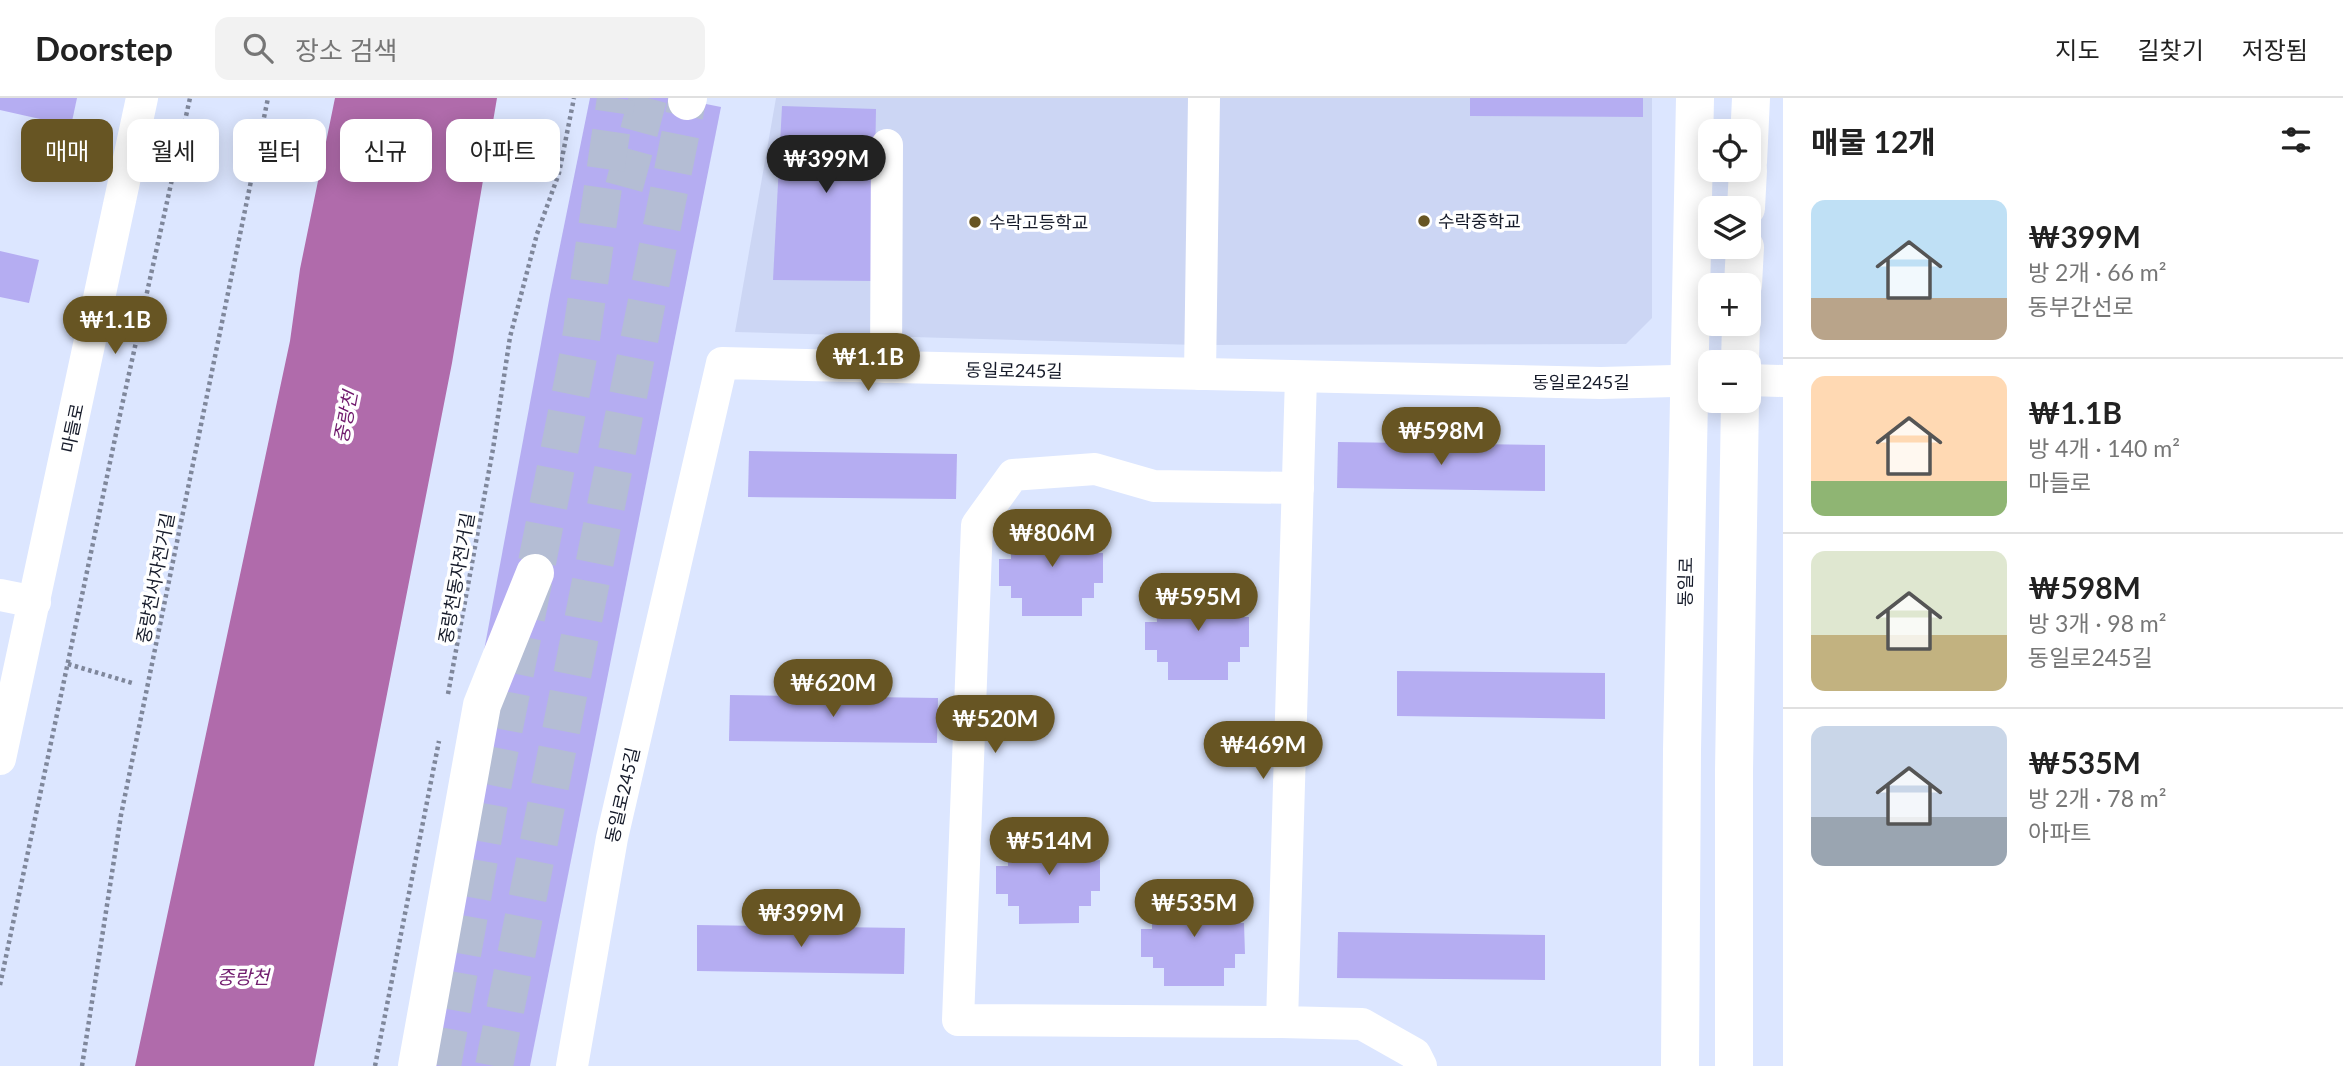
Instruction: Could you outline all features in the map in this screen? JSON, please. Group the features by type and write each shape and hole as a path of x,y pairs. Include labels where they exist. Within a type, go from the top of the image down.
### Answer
{"main road":[{"name":"동일로","path":"1695,98 1699,350"},
{"path":"1750,119 1751,98"},
{"name":"동일로","path":"1680,1066 1682,750 1698,402"},
{"path":"1734,1066 1734,785 1740,413"},
{"path":"417,1066 482,705 535,573"}],"street":[{"name":"마들로","path":"0,759 142,98"},
{"path":"1200,374 1204,98"},
{"path":"886,367 887,145"},
{"name":"동일로245길","path":"572,1066 612,838 722,363 1601,383 1698,380"},
{"path":"1282,1022 1301,377"},
{"path":"1761,380 1783,381"},
{"path":"1298,488 1154,486 1095,469 1013,475 977,526 958,1020 1362,1024 1415,1054 1421,1066"},
{"path":"0,595 35,602"}],"path":[{"path":"0,985 121,410 190,98"},
{"name":"중랑천서자전거길","path":"82,1066 121,816 268,98"},
{"name":"중랑천동자전거길","path":"447,699 494,449 510,337 537,234 558,173 574,98"},
{"path":"68,664 132,683"},
{"path":"375,1066 440,739"}],"shaded area":[{"path":"776,98 1652,98 1652,318 1626,344 1197,345 735,332"}],"water":[{"name":"중랑천","path":"335,98 497,98 493,119 446,119 446,182 483,182 452,363 314,1066 135,1066 290,341 300,269 318,182 326,182 326,142"}],"building":[{"path":"0,98 77,98 72,119 40,119 0,110"},
{"path":"590,98 676,98 721,107 530,1066 407,1066 550,295"},
{"path":"1470,98 1643,98 1643,117 1470,116"},
{"path":"782,106 876,109 873,281 773,280"},
{"path":"0,251 39,260 29,303 0,297"},
{"path":"1338,442 1545,445 1545,491 1337,488"},
{"path":"749,451 957,454 956,499 748,497"},
{"path":"1022,523 1086,523 1086,540 1094,540 1094,553 1103,553 1103,583 1094,583 1094,598 1082,598 1082,616 1022,616 1022,598 1011,598 1011,586 999,586 999,559 1011,559 1011,536 1022,536"},
{"path":"1168,587 1232,587 1232,604 1240,604 1240,617 1249,617 1249,647 1240,647 1240,662 1228,662 1228,680 1168,680 1168,662 1157,662 1157,650 1145,650 1145,622 1157,622 1156,600 1168,600"},
{"path":"1397,671 1605,673 1605,719 1397,716"},
{"path":"730,695 938,698 937,743 729,741"},
{"path":"1083,830 1083,848 1091,848 1091,861 1100,860 1100,891 1091,891 1091,906 1079,906 1079,923 1019,924 1019,906 1008,906 1008,894 996,894 996,866 1008,866 1008,843 1019,843 1019,831"},
{"path":"1164,893 1227,893 1227,910 1236,910 1236,923 1244,923 1245,954 1235,954 1235,968 1224,968 1224,986 1164,986 1164,968 1153,968 1153,957 1141,957 1141,929 1152,929 1152,906 1164,906"},
{"path":"697,925 905,928 904,974 697,971"},
{"path":"1338,932 1545,935 1545,980 1337,978"}],"tunnel":[{"path":"442,1066 490,798 579,352 616,98"},
{"path":"624,187 648,98"},
{"path":"494,1066 687,101"}],"place":[{"name":"수락중학교","path":"1424,221"},
{"name":"수락고등학교","path":"975,222"}]}
